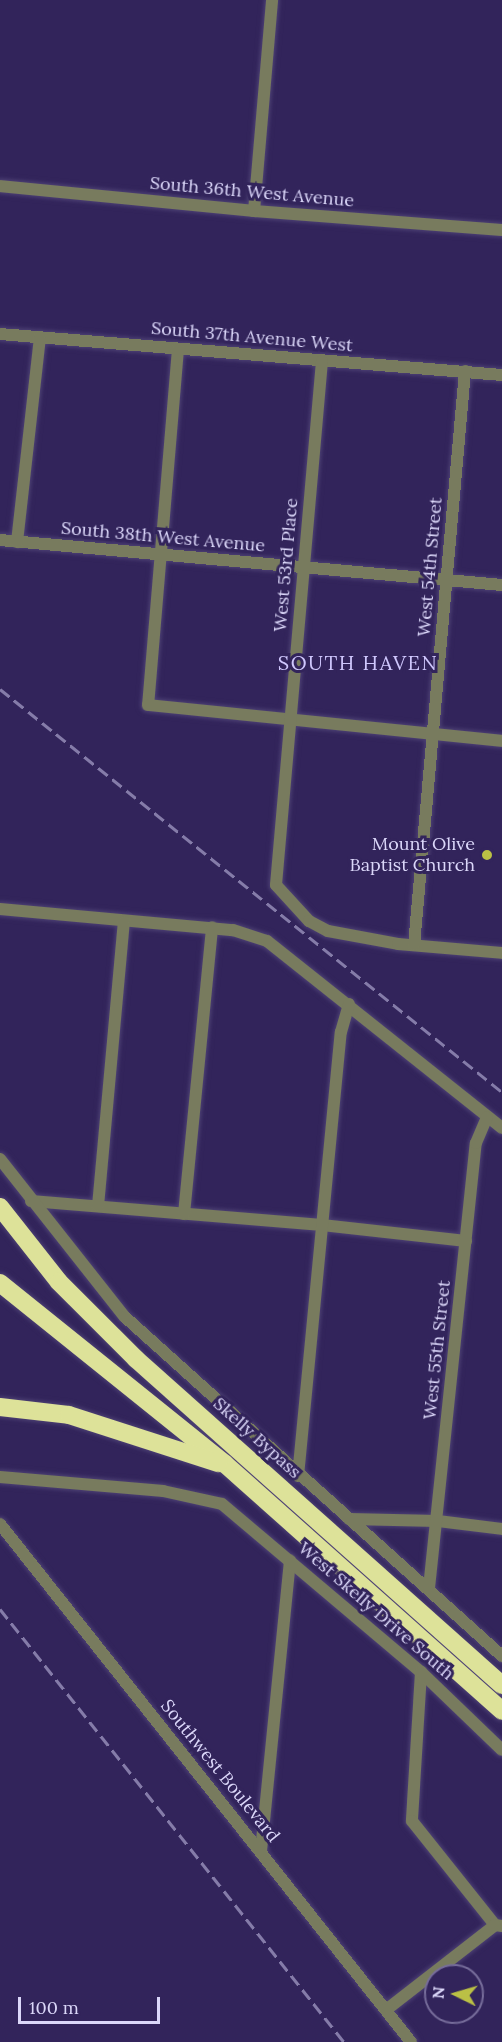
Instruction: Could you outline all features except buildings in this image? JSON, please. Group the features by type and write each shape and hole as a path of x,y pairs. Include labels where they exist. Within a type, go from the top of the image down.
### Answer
{"highway":[{"name":"Skelly Bypass","path":"0,1207 59,1282 129,1351 502,1685"},
{"path":"0,1283 225,1464 502,1711"},
{"path":"0,1291 57,1330"},
{"path":"0,1407 69,1415 225,1464"}],"street":[{"path":"254,211 272,0"},
{"name":"South 36th West Avenue","path":"0,186 254,211 502,230"},
{"name":"South 37th Avenue West","path":"0,334 502,375"},
{"path":"17,542 40,337"},
{"path":"178,348 158,554 148,705 502,741"},
{"name":"West 53rd Place","path":"322,362 276,885 295,909 328,931 414,945 502,953"},
{"name":"West 54th Street","path":"414,945 465,371"},
{"name":"South 38th West Avenue","path":"0,540 502,585"},
{"path":"0,909 124,922 212,927 267,941 502,1128"},
{"path":"98,1206 124,922"},
{"path":"184,1214 212,927"},
{"path":"298,1476 341,1032 349,1004"},
{"name":"West 55th Street","path":"429,1588 477,1143 487,1117"},
{"path":"0,1159 31,1202 125,1317 298,1476 429,1588 502,1656"},
{"path":"31,1202 322,1225 466,1242"},
{"name":"West Skelly Drive South","path":"0,1477 163,1491 222,1504 421,1672 502,1750"},
{"path":"349,1519 438,1521 502,1528"},
{"name":"Southwest Boulevard","path":"0,1524 411,2042"},
{"path":"261,1851 290,1560"},
{"path":"386,2010 499,1925 412,1821 421,1672"}],"railway":[{"path":"0,689 502,1092"},
{"path":"0,1609 344,2042"}],"place":[{"name":"Mount Olive Baptist Church","path":"487,855"}],"district":[{"name":"SOUTH HAVEN","path":"358,662"}]}
